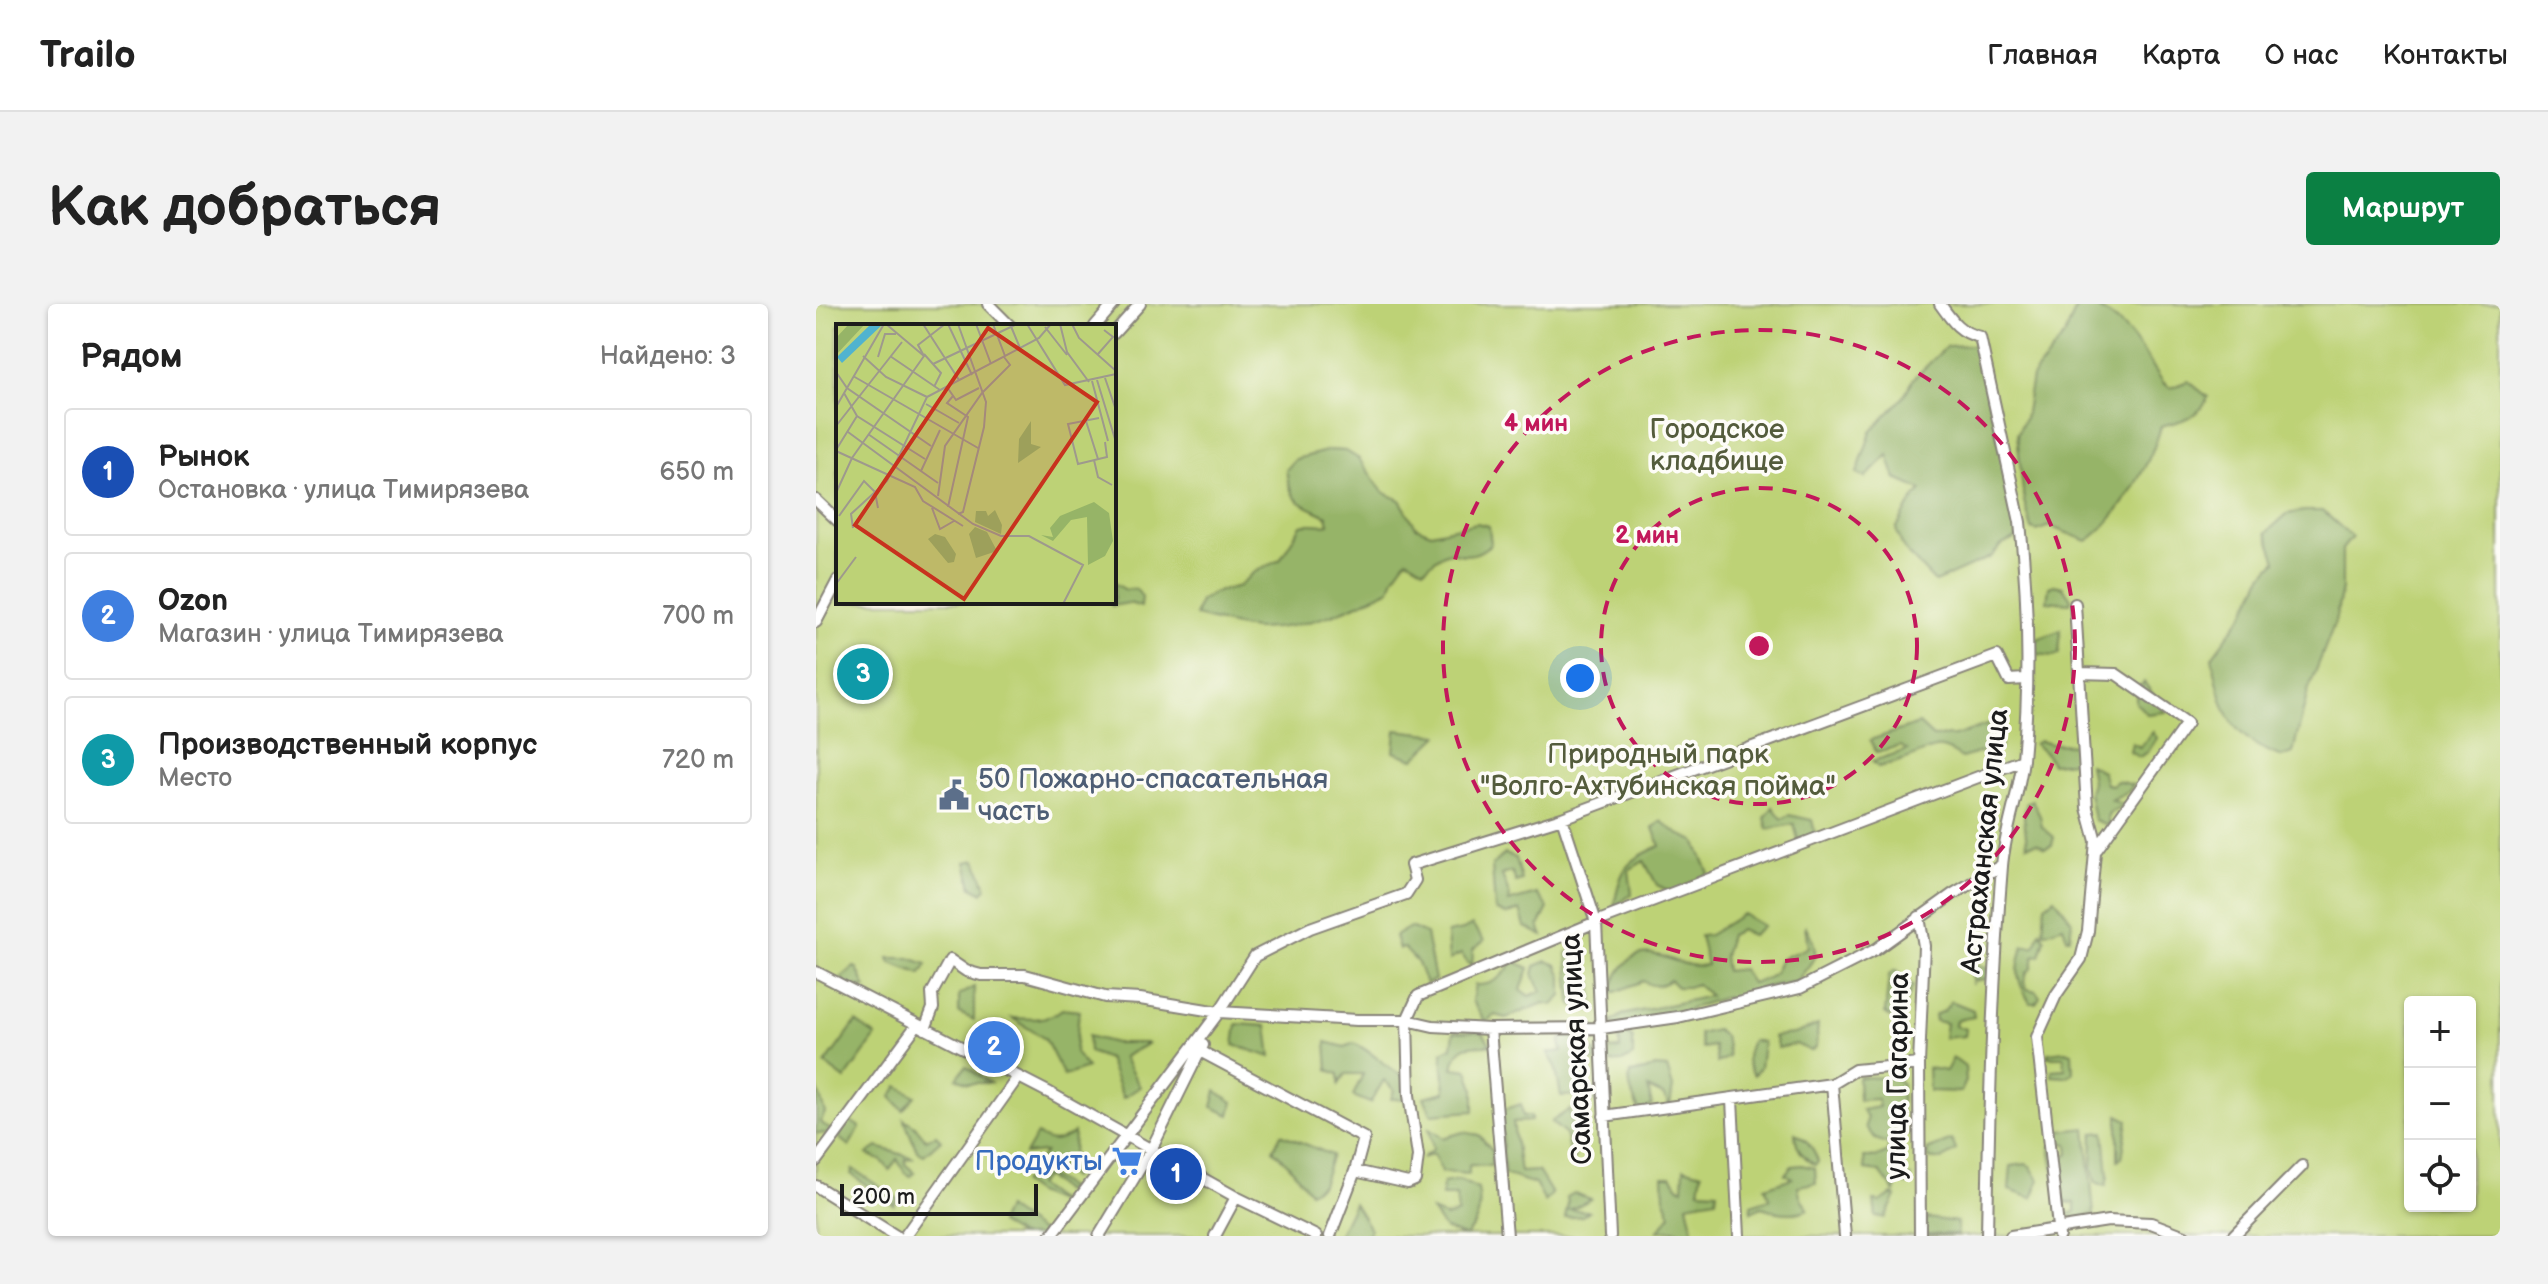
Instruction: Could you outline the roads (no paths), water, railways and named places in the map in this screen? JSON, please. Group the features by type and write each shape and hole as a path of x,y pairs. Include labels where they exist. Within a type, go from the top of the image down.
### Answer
{"street":[{"path":"988,304 1008,324"},
{"path":"1097,324 1114,304"},
{"path":"1116,331 1140,304"},
{"name":"Астраханская улица","path":"1940,304 1965,334 1980,337 2020,522 2022,548 2023,760 2002,865 1990,1034 1987,1236"},
{"path":"816,500 836,519"},
{"path":"816,622 836,584"},
{"path":"2059,1233 2037,1037 2056,995 2085,948 2096,841 2087,808 2075,604"},
{"path":"1051,1236 1219,1012 1255,956 1310,928 1406,894 1415,880 1411,865 1562,818 1997,656 2009,680 2025,679"},
{"path":"2079,673 2116,674 2187,723 2093,854"},
{"path":"1355,1171 1408,1183 1415,1180 1418,1156 1409,1095 1407,1020 1418,996 1596,922 2023,760"},
{"name":"Самарская улица","path":"1562,818 1596,922 1610,1236"},
{"path":"816,1161 921,1028 933,1008 932,993 950,960 966,971 981,975 1025,975 1105,997 1140,999 1219,1012 1407,1020 1433,1026 1490,1029 1602,1028 1678,1017 1800,988 1875,950 1919,917 2002,865"},
{"name":"улица Гагарина","path":"1919,917 1924,946 1919,1064 1920,1236"},
{"path":"816,972 1018,1077 1236,1197 1316,1236"},
{"path":"1099,1236 1151,1150 1219,1012"},
{"path":"1490,1029 1507,1236"},
{"path":"1200,1051 1364,1138 1330,1236"},
{"path":"1604,1116 1832,1084 1855,1070 1919,1064"},
{"path":"905,1236 1018,1077"},
{"path":"1832,1084 1845,1236"},
{"path":"1732,1100 1739,1236"},
{"path":"2233,1236 2302,1166"},
{"path":"816,1186 896,1236"},
{"path":"1215,1236 1236,1197"},
{"path":"2011,1236 2059,1233 2108,1221 2140,1221 2185,1236"}],"place":[{"name":"Производственный корпус","path":"863,674"},
{"name":"50 Пожарно-спасательная часть","path":"954,795"},
{"name":"Ozon","path":"994,1047"},
{"name":"Продукты","path":"1127,1161"},
{"name":"Рынок","path":"1176,1174"}],"park label":[{"name":"Городское кладбище","path":"1717,445"},
{"name":"Природный парк \"Волго-Ахтубинская пойма\"","path":"1658,770"}]}
